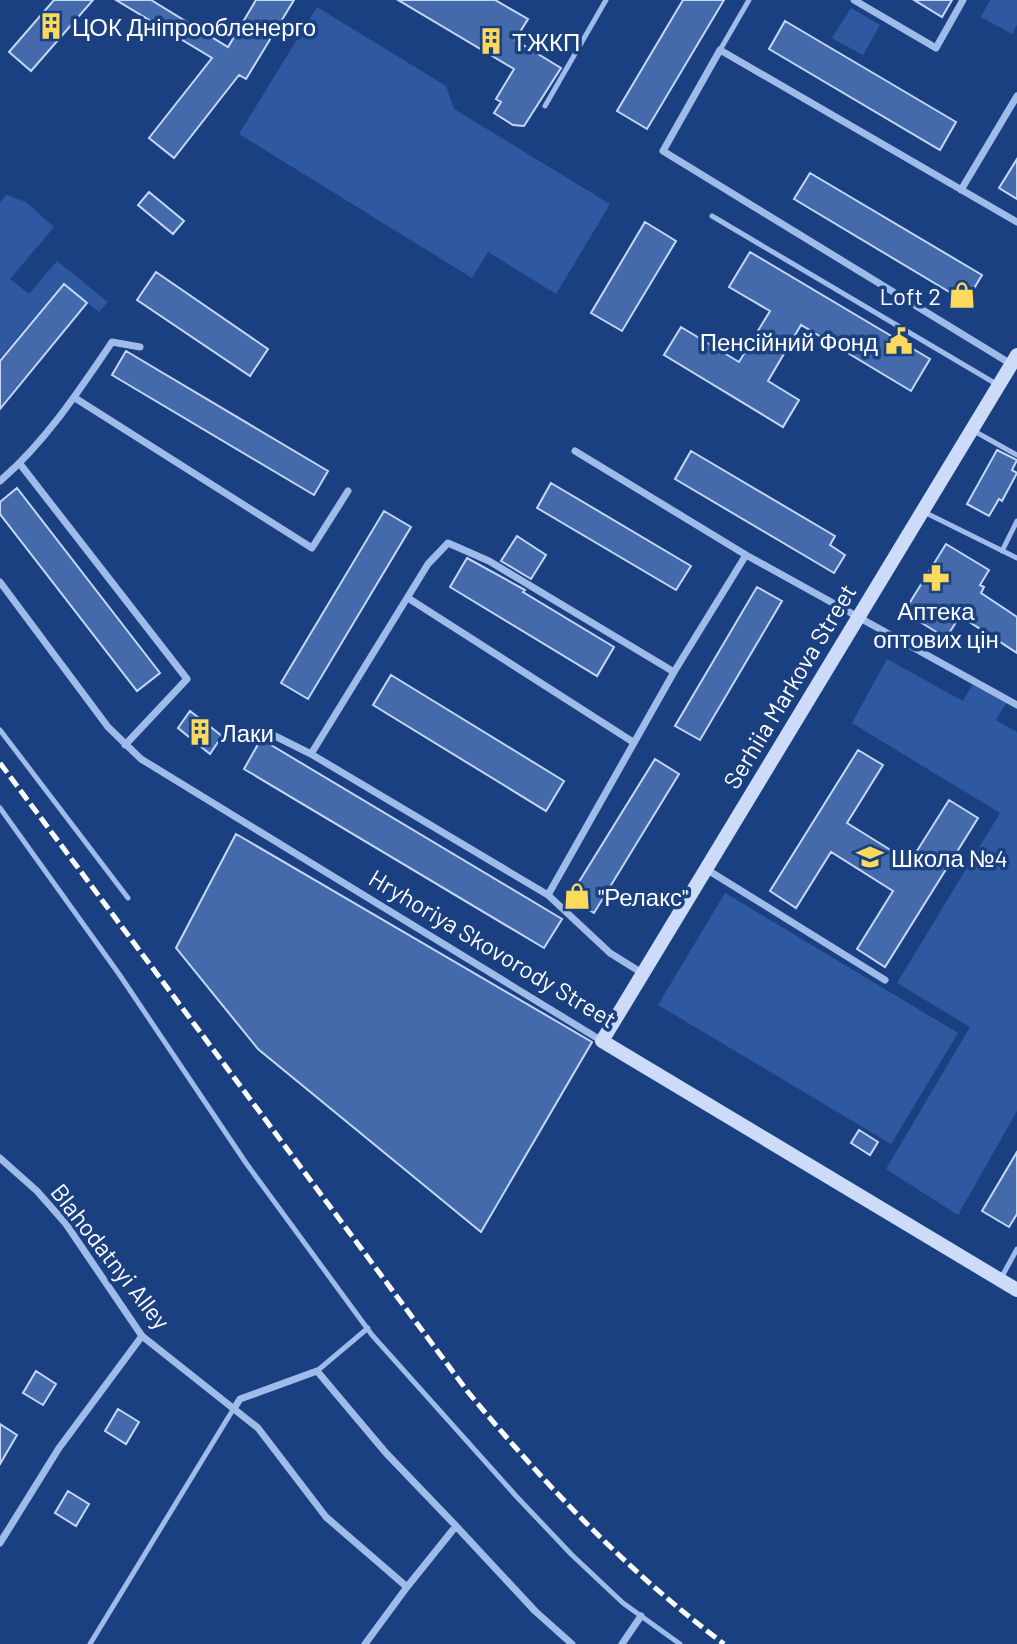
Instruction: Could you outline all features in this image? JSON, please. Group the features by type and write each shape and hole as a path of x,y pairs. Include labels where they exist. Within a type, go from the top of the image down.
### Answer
{"street":[{"path":"854,0 936,48 963,0"},
{"path":"1014,360 663,151 720,50 1017,222"},
{"path":"961,190 1017,96"},
{"path":"0,481 20,464 75,398 112,342 140,347"},
{"name":"Serhiia Markova Street","path":"602,1041 1014,360"},
{"path":"75,398 312,548 348,491"},
{"path":"575,451 746,555 1017,705"},
{"path":"20,464 187,679 125,745"},
{"path":"311,754 428,564 448,543 489,561 674,672"},
{"path":"548,895 633,742 746,555"},
{"name":"Hryhoriya Skovorody Street","path":"0,582 95,711 141,759 602,1041 1017,1290"},
{"path":"408,598 633,742"},
{"path":"269,733 311,754 548,895 610,953 642,974"},
{"path":"705,869 885,980"},
{"name":"Blahodatnyi Alley","path":"0,1158 37,1191 66,1224 142,1336 235,1407 258,1428 326,1517 407,1587"},
{"path":"0,1543 59,1448 142,1336"},
{"path":"235,1407 240,1399 317,1371 386,1453 534,1611 572,1644"},
{"path":"365,1644 456,1526"},
{"path":"622,1644 641,1616"}],"lane":[{"path":"545,106 606,0"},
{"path":"720,50 749,0"},
{"path":"712,216 998,385"},
{"path":"971,429 1017,455"},
{"path":"921,511 1017,558"},
{"path":"1003,551 1017,521"},
{"path":"0,730 128,898"},
{"path":"0,808 118,974 246,1163 369,1328 516,1496 599,1581 680,1644"},
{"path":"1000,1280 1017,1249"},
{"path":"317,1371 369,1328"},
{"path":"90,1644 235,1407"}],"shaded area":[{"path":"990,0 1017,0 1017,25 1012,34 981,17"},
{"path":"317,7 446,86 454,109 610,204 556,294 488,252 472,278 239,134"},
{"path":"851,8 880,25 863,55 832,38"},
{"path":"6,195 26,202 54,227 10,279 29,294 57,261 108,302 99,312 63,283 0,358 0,203"},
{"path":"887,659 963,701 974,682 1008,700 996,720 1017,732 1017,1111 958,1215 886,1169 970,1027 897,983 1000,813 852,723"},
{"path":"725,893 958,1033 891,1144 658,1005"}],"building":[{"name":"ЦОК Дніпрообленерго","path":"54,0 93,0 31,71 9,52"},
{"path":"116,0 151,0 228,47 256,0 294,0 246,79 239,75 174,158 149,138 212,58"},
{"path":"398,0 495,0 528,19 515,40 561,68 524,126 513,125 494,113 501,102 496,99 514,69"},
{"path":"683,0 724,0 647,129 617,111"},
{"path":"914,0 952,0 942,17"},
{"path":"785,21 956,122 940,150 769,49"},
{"path":"1017,159 1017,199 999,188"},
{"path":"810,173 982,275 966,302 794,199"},
{"path":"149,192 184,221 173,234 138,205"},
{"path":"645,222 676,241 622,331 591,313"},
{"path":"750,252 930,359 911,391 801,325 768,381 799,400 783,427 664,355 681,327 739,362 770,311 729,287"},
{"path":"156,272 268,349 250,376 137,300"},
{"path":"64,284 87,303 0,409 0,361"},
{"path":"126,351 328,471 314,495 112,375"},
{"path":"997,450 1017,460 1012,470 1017,473 1002,501 999,499 989,516 967,504"},
{"path":"691,451 835,536 830,545 845,555 834,573 675,479"},
{"path":"551,483 691,566 676,590 537,508"},
{"path":"17,488 160,673 137,691 0,514 0,502"},
{"path":"384,511 411,527 308,699 281,683"},
{"path":"517,536 546,555 531,579 501,561"},
{"path":"946,544 989,570 980,585 984,587 981,593 1017,617 1017,653 960,616 946,638 904,612"},
{"path":"467,558 525,590 523,592 614,647 597,676 450,587"},
{"path":"757,587 782,601 700,740 675,726"},
{"path":"391,675 564,781 546,811 373,705"},
{"name":"Лаки","path":"190,711 222,736 210,754 178,728"},
{"path":"261,739 562,919 544,948 244,769"},
{"name":"Школа №4","path":"858,750 883,765 847,823 910,862 949,800 978,818 885,967 857,949 893,891 831,852 796,908 770,891"},
{"path":"655,759 679,774 594,913 569,898"},
{"path":"236,834 592,1042 481,1232 258,1049 176,948"},
{"path":"859,1130 878,1142 870,1155 851,1143"},
{"path":"1017,1152 1017,1214 1009,1227 982,1211"},
{"path":"36,1371 56,1384 43,1405 23,1393"},
{"path":"118,1409 139,1422 126,1444 105,1431"},
{"path":"0,1424 17,1435 0,1464"},
{"path":"68,1491 89,1504 76,1526 55,1513"}],"railway":[{"path":"0,763 468,1392 589,1526 653,1586 724,1644"}],"place":[{"name":"ЦОК Дніпрообленерго","path":"51,26"},
{"name":"ТЖКП","path":"491,41"},
{"name":"Loft 2","path":"962,295"},
{"name":"Пенсійний Фонд","path":"899,341"},
{"name":"Аптека оптових цін","path":"936,578"},
{"name":"Лаки","path":"200,732"},
{"name":"Школа №4","path":"870,857"},
{"name":"\"Релакс\"","path":"577,896"}]}
